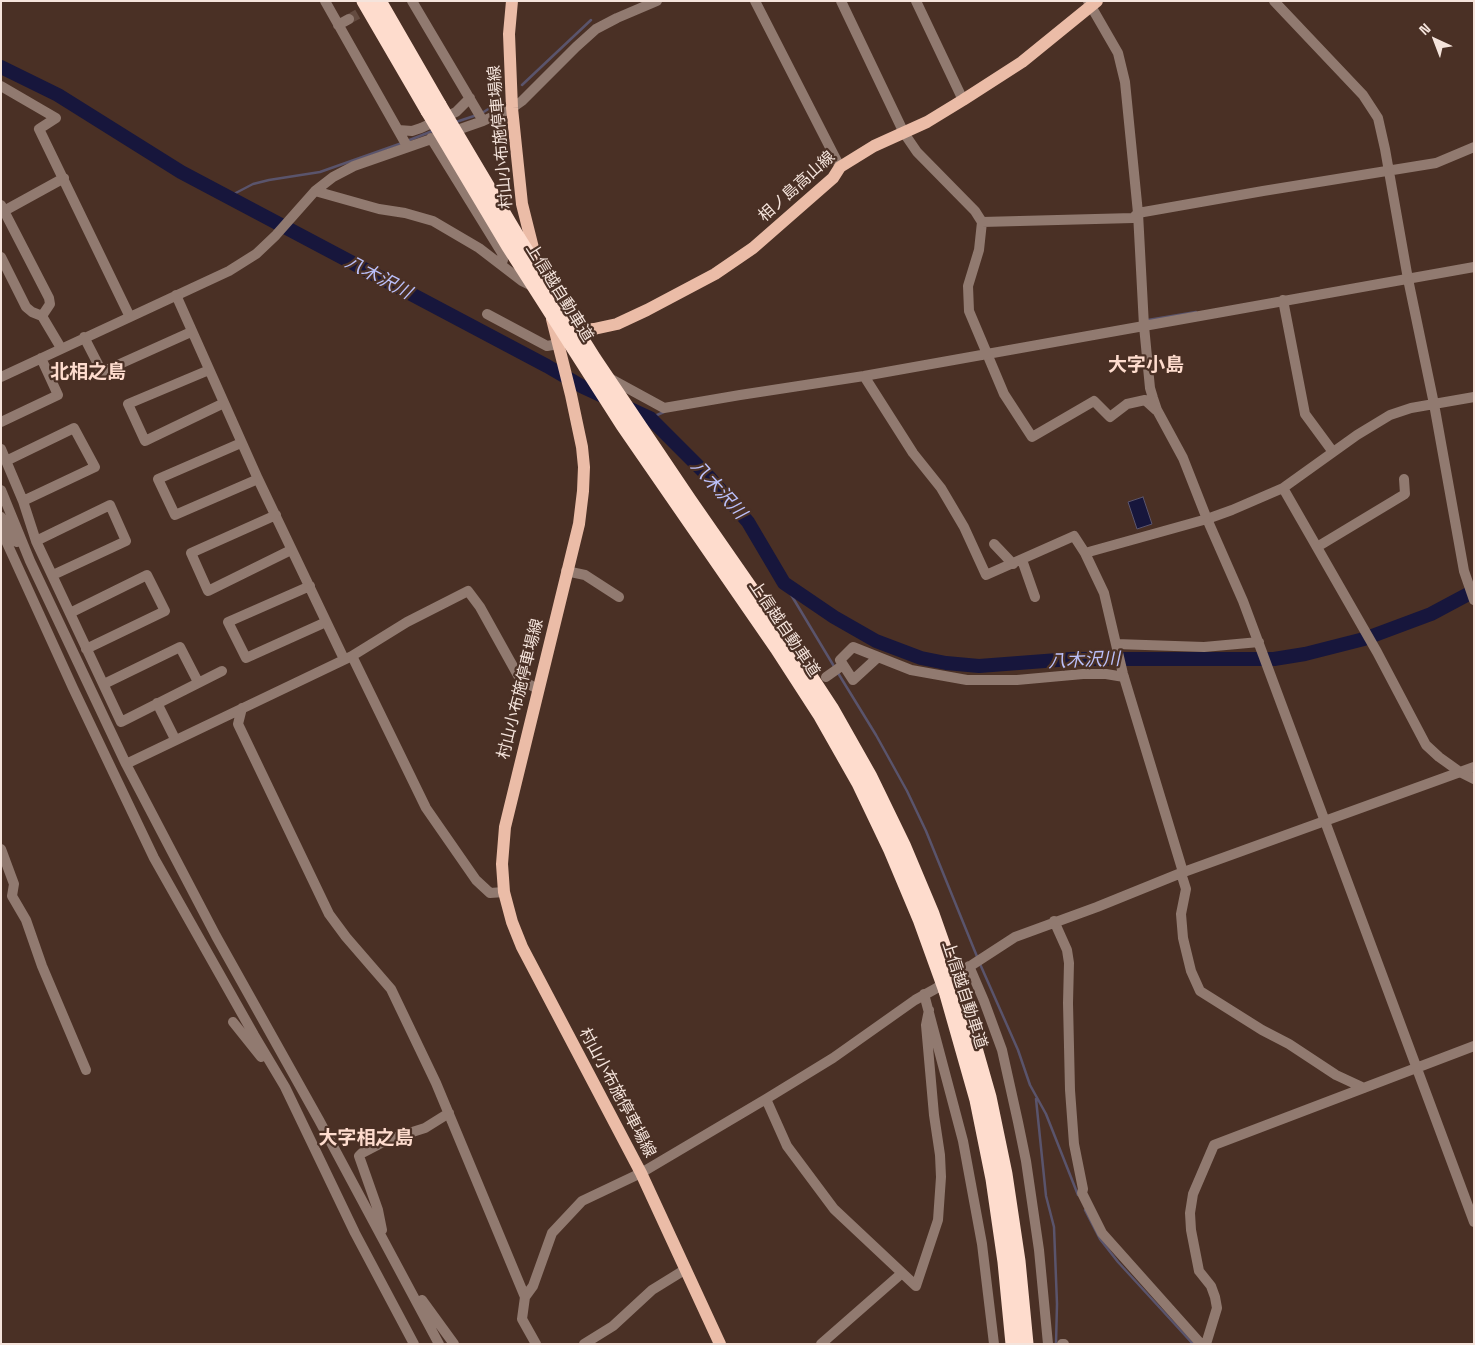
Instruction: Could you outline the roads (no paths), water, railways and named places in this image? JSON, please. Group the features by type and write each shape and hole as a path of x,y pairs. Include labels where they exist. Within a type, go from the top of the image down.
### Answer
{"highway":[{"name":"上信越自動車道","path":"364,1 433,108"},
{"name":"上信越自動車道","path":"379,1 433,108 508,245 606,400 677,506 777,648 821,716 859,783 952,988 989,1097 1005,1174 1018,1261 1026,1344"},
{"name":"上信越自動車道","path":"952,988 993,1179 1005,1262 1013,1344"}],"main road":[{"name":"村山小布施停車場線","path":"512,1 509,34 512,108 522,204 576,417 584,467 578,524 505,827 502,864 504,892 512,922 522,947 641,1173 720,1344"},
{"name":"相ノ島高山線","path":"558,345 594,329 616,324 647,310 715,274 753,248 833,178 840,167 874,146 927,122 1022,62 1092,3"}],"street":[{"path":"325,1 406,143"},
{"path":"412,1 481,116"},
{"path":"1,377 229,271 256,254 316,191 333,177 406,143 431,138 481,116 512,108 522,101 576,47 596,30 617,18 657,1"},
{"path":"755,1 840,167"},
{"path":"841,1 904,133 917,152 975,211 982,222 979,250 968,286 969,311 1004,394 1032,437 1094,401 1110,417 1127,404 1145,400 1157,410"},
{"path":"916,1 963,100"},
{"path":"1274,1 1363,95 1378,118 1434,404 1464,571 1474,600"},
{"path":"1092,3 1118,53 1125,82 1138,213 1144,326 1150,388 1157,410 1184,458 1207,519 1260,644 1474,1222"},
{"path":"338,25 349,19"},
{"path":"1,86 56,118 39,130 130,317"},
{"path":"398,130 412,131 421,128 456,112 470,98"},
{"path":"431,138 502,253 503,260 501,265"},
{"path":"982,222 1133,218 1138,213 1388,170 1436,164 1474,147"},
{"path":"42,316 50,304 49,298 3,208 64,178"},
{"path":"316,191 379,209 406,213 432,221 479,248 522,281 544,292"},
{"path":"1,257 26,307 42,316 61,348"},
{"path":"487,314 547,346 558,345 664,408 864,376 1474,267"},
{"path":"176,295 241,443 326,622 348,657 426,808 476,880 490,893 504,892"},
{"path":"1283,300 1304,414 1333,452"},
{"path":"84,338 102,372 191,332"},
{"path":"1,422 58,395 40,358"},
{"path":"209,370 128,404 145,441 224,403"},
{"path":"864,376 913,453 941,488 964,527 986,575 1074,536 1085,553 1104,593 1124,675 1182,873 1186,889 1181,914 1183,938 1191,970 1200,991 1262,1030 1289,1044 1336,1075 1364,1088"},
{"path":"1085,553 1207,519 1283,488 1357,435 1390,415 1411,408 1474,397"},
{"path":"6,461 74,428 94,467 23,501"},
{"path":"241,443 158,479 175,515 258,479"},
{"path":"1,449 23,501 36,541 121,722 222,671"},
{"path":"1317,547 1405,494 1404,479"},
{"path":"1283,488 1377,652 1426,745 1460,772 1474,779"},
{"path":"1,490 30,561 126,764 216,936 319,1120 439,1344"},
{"path":"36,541 110,505 126,541 53,575"},
{"path":"276,515 191,553 208,591 291,550"},
{"path":"1,518 30,561"},
{"path":"1,530 73,688 154,858 254,1035 286,1087 355,1233 414,1344"},
{"path":"994,544 1017,562 1035,596"},
{"path":"566,571 585,575 619,597"},
{"path":"70,613 147,575 165,611 86,649"},
{"path":"310,586 228,622 246,658 326,622"},
{"path":"126,764 348,657 406,622 468,591 480,607 520,679 538,690"},
{"path":"1116,644 1204,647 1260,644"},
{"path":"877,658 853,680 840,660 853,647 911,670 967,680 1017,680 1083,674 1124,675"},
{"path":"104,684 180,648 198,682"},
{"path":"826,677 843,666"},
{"path":"157,703 175,739"},
{"path":"242,708 238,724 329,914 346,937 391,989 450,1113 503,1248 525,1297"},
{"path":"536,1344 522,1319 525,1297 533,1286 552,1233 582,1201 641,1173 766,1099 833,1058 924,994 935,989 1015,937 1182,873 1474,767"},
{"path":"1,849 14,884 12,896 26,920 42,966 86,1070"},
{"path":"1054,922 1067,950 1069,963 1070,1090 1074,1144 1082,1192 1102,1233 1201,1344"},
{"path":"971,965 1002,1050 1026,1160 1040,1250 1048,1344"},
{"path":"924,994 963,1142 982,1244 994,1344"},
{"path":"766,1099 787,1146 834,1209 916,1286 938,1220 940,1155 926,1025 929,1010"},
{"path":"232,1022 286,1087 319,1120"},
{"path":"1206,1344 1217,1308 1210,1286 1199,1271 1191,1230 1190,1213 1193,1194 1214,1145 1474,1046"},
{"path":"384,1241 378,1210 359,1156 362,1152 387,1140 425,1128 450,1113"},
{"path":"584,1344 613,1326 652,1290 686,1269"},
{"path":"821,1344 902,1273"},
{"path":"407,1282 454,1344"}],"waterway":[{"path":"522,85 591,20"},
{"name":"八木沢川","path":"1,67 58,95 181,172 547,366 583,387 650,418 710,478 748,522 784,583 834,617 876,641 921,658 946,663 979,666 1071,659 1274,659 1305,654 1364,639 1431,614 1474,591"},
{"path":"482,113 498,103"},
{"path":"456,122 477,115"},
{"path":"407,141 435,130"},
{"path":"228,197 253,184 320,172 402,143"},
{"path":"1148,320 1196,312"},
{"path":"650,418 664,412"},
{"path":"784,583 835,668"},
{"path":"838,673 876,735 907,791 926,831 978,959"},
{"path":"980,964 1018,1050 1030,1085 1046,1114 1078,1195"},
{"path":"1036,1099 1046,1196 1054,1227 1057,1304 1056,1344"},
{"path":"1085,1210 1100,1239 1118,1262 1193,1344"}],"tunnel":[{"path":"349,19 372,6"}],"district":[{"name":"大字小島","path":"1146,366"},
{"name":"北相之島","path":"88,373"},
{"name":"大字相之島","path":"366,1139"}]}
